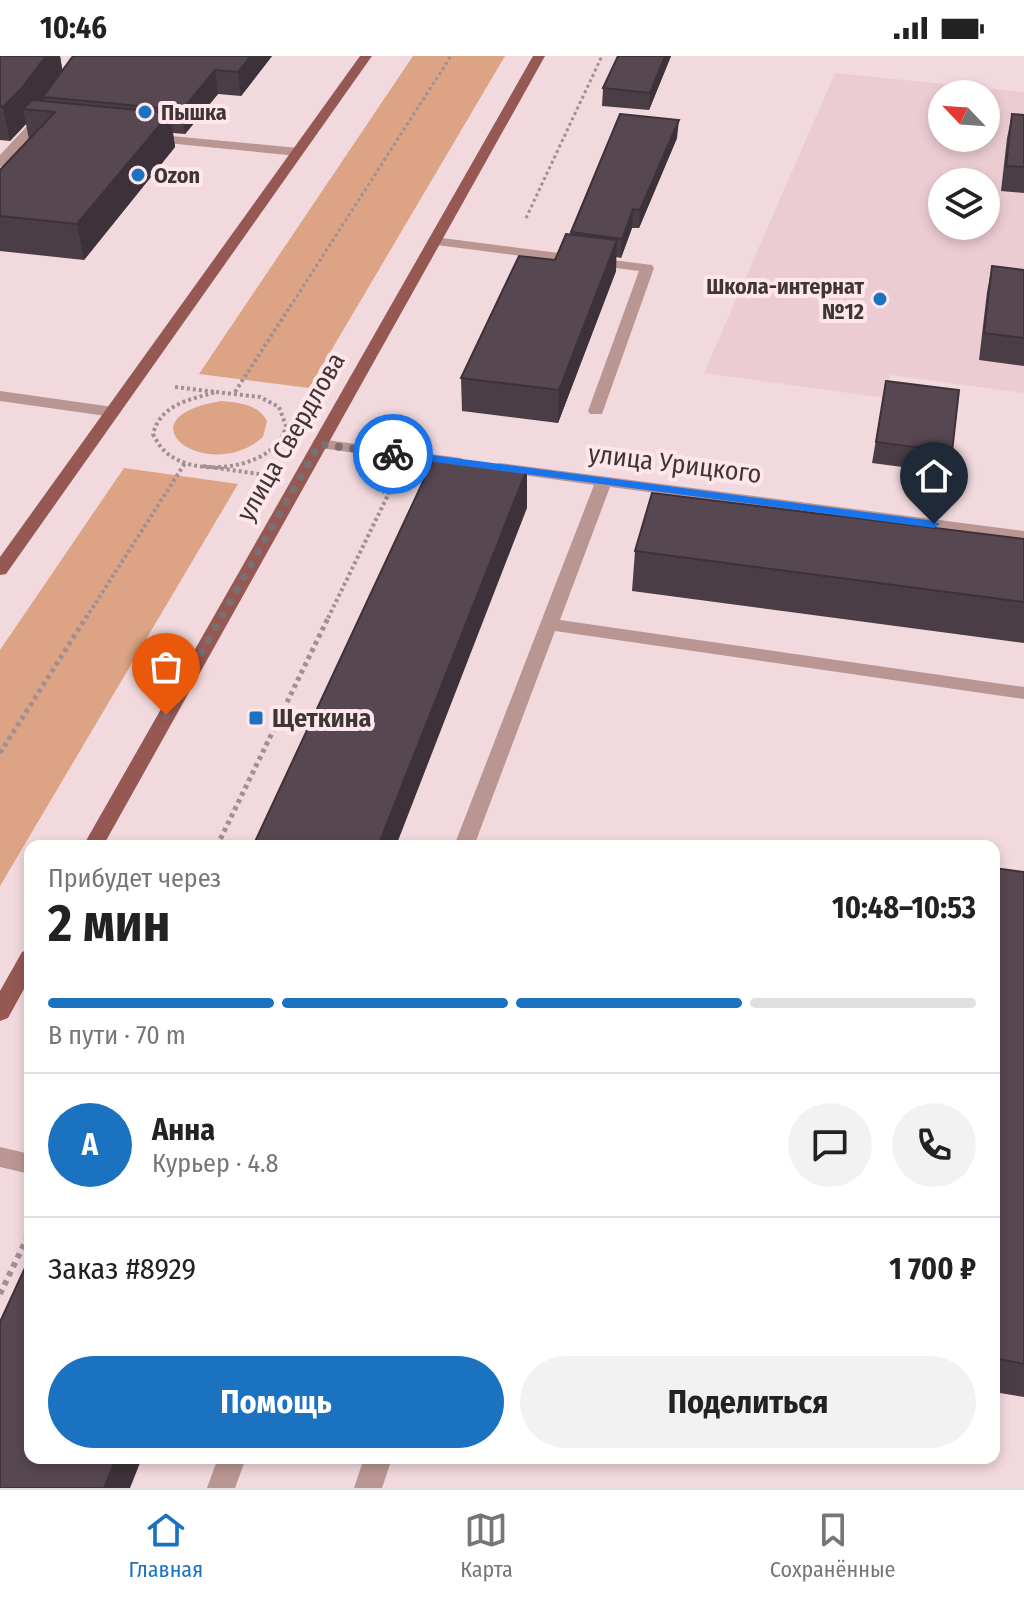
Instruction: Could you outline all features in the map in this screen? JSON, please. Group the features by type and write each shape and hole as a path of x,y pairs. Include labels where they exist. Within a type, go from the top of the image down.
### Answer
{"main road":[{"path":"0,570 366,56"},
{"name":"улица Свердлова","path":"96,840 539,56"},
{"path":"0,1012 24,969"}],"street":[{"path":"0,163 51,104"},
{"path":"34,127 50,129"},
{"path":"143,138 298,152"},
{"path":"434,241 647,268 596,411"},
{"path":"0,396 113,412"},
{"name":"улица Урицкого","path":"319,444 1024,536"},
{"path":"466,840 604,481"},
{"path":"551,625 1024,693"},
{"path":"0,1157 24,1163"},
{"path":"221,1488 230,1464"},
{"path":"368,1488 376,1464"}],"path":[{"path":"235,392 451,56"},
{"path":"510,251 602,56"},
{"path":"203,466 242,463 273,448 287,427 285,417 267,400 235,392 216,392 181,401 157,419 152,429 152,440 158,450 185,463 203,466 297,480"},
{"path":"0,753 185,463"},
{"path":"220,840 389,493 374,491"},
{"path":"0,1294 24,1244"}],"shaded area":[{"path":"413,56 505,56 309,388 199,374"},
{"name":"Школа-интернат №12","path":"835,73 928,82 928,152 1000,152 1000,90 1024,92 1024,393 890,375 885,398 704,373"},
{"path":"221,401 242,404 259,411 267,421 263,437 241,450 218,454 198,452 182,444 174,433 176,421 191,409"},
{"path":"124,468 238,484 27,840 24,840 24,845 0,886 0,650"}],"building":[{"path":"0,56 46,56 3,107 0,106"},
{"path":"73,56 251,56 238,72 215,70 182,110 43,97"},
{"path":"618,56 665,56 650,93 603,88"},
{"path":"32,100 170,113 77,224 0,216 0,170 55,112 23,109"},
{"path":"620,114 679,120 640,210 633,209 622,239 571,232"},
{"path":"1012,114 1024,115 1024,167 1006,166"},
{"path":"566,234 617,240 559,390 461,378 519,256 555,260"},
{"path":"992,266 1024,270 1024,338 984,333"},
{"path":"886,381 959,390 952,452 876,442"},
{"path":"434,458 527,469 380,840 256,840"},
{"path":"652,493 1024,539 1024,602 635,551"},
{"path":"1000,869 1024,872 1024,1364 1000,1359"},
{"path":"24,1270 24,1464 114,1464 104,1488 0,1488 0,1322"}],"way so far":[{"path":"166,715 319,444 393,454"}],"place":[{"name":"Пышка","path":"145,112"},
{"name":"Ozon","path":"138,175"},
{"name":"Школа-интернат №12","path":"880,299"},
{"name":"Щеткина","path":"256,718"}],"route":[{"path":"393,454 934,524"}]}
